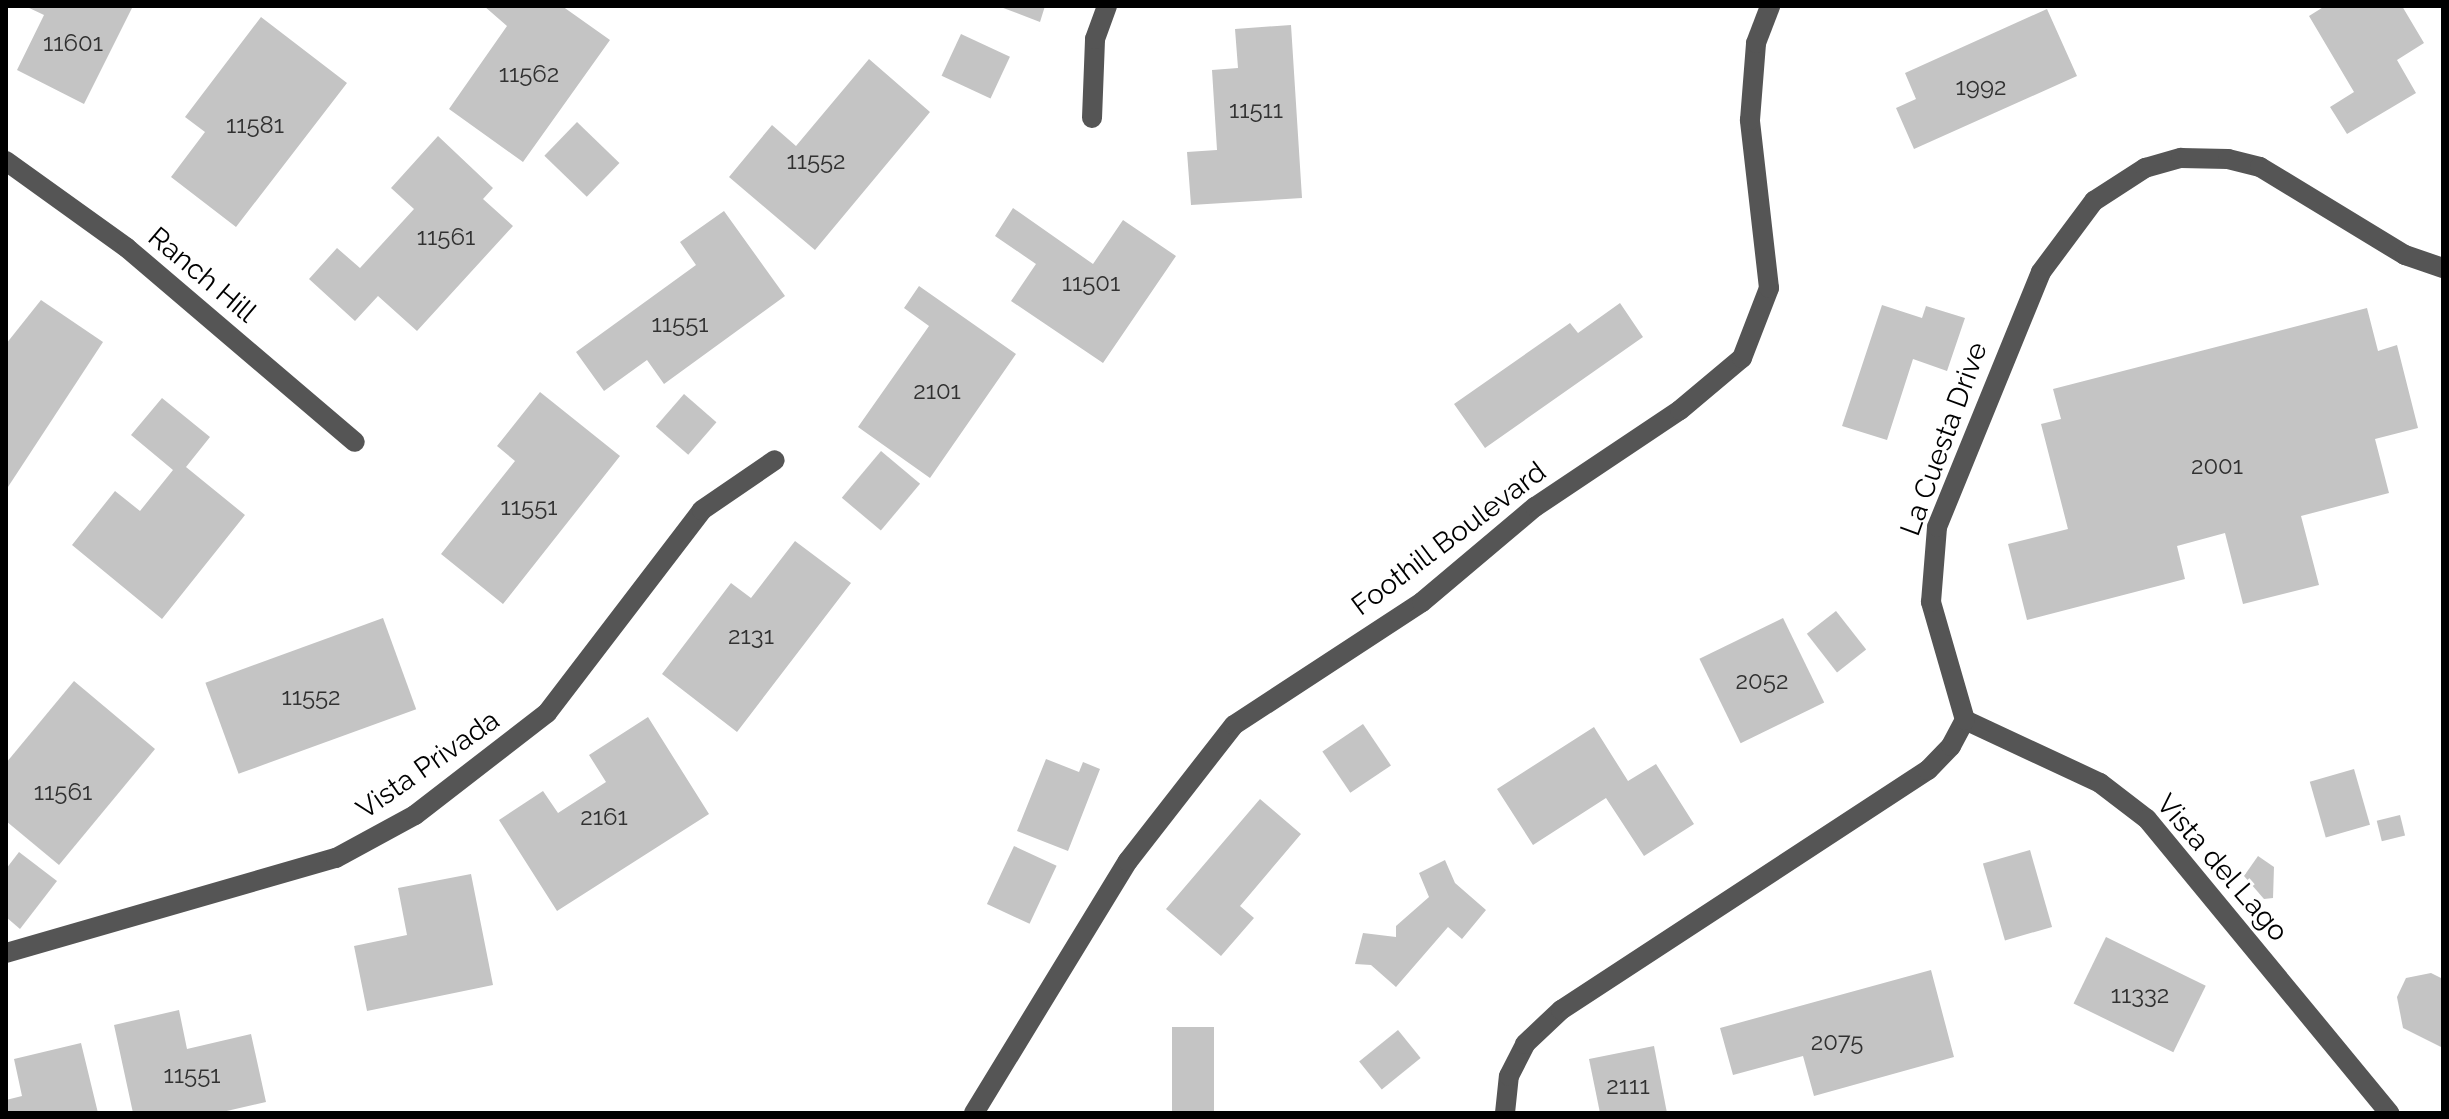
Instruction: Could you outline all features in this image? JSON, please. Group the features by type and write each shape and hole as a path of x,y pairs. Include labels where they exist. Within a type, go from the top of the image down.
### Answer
{"street":[{"path":"1092,118 1095,39 1107,6"},
{"name":"Foothill Boulevard","path":"974,1113 1128,861 1234,725 1422,602 1535,507 1680,410 1742,358 1769,288 1750,120 1756,43 1770,6"},
{"name":"La Cuesta Drive","path":"1965,720 1931,602 1937,527 2035,285 2066,230 2094,201 2145,168 2181,158 2228,159 2260,167 2405,255 2443,268"},
{"name":"Ranch Hill","path":"6,161 127,248 355,442"},
{"name":"Vista Privada","path":"6,953 336,858 415,815 547,713 702,510 775,460"},
{"path":"1505,1113 1509,1076 1525,1044 1561,1010 1928,770 1965,720"},
{"name":"Vista del Lago","path":"1965,720 2100,783 2147,819 2389,1113"}],"building":[{"path":"25,6 133,6 84,104 17,70 44,15"},
{"path":"484,6 562,6 610,40 523,162 449,109 507,26"},
{"path":"998,6 1045,6 1040,22"},
{"path":"2325,6 2402,6 2424,43 2397,60 2416,93 2347,134 2330,107 2354,92 2309,16"},
{"path":"2047,9 2077,76 1914,149 1896,108 1916,99 1905,73"},
{"path":"261,17 347,83 236,227 171,177 205,132 185,117"},
{"path":"1291,25 1302,198 1191,205 1187,152 1217,150 1212,70 1238,68 1235,29"},
{"path":"961,34 1010,57 991,99 942,76"},
{"path":"869,59 930,112 815,250 729,177 772,125 796,146"},
{"path":"577,122 619,163 587,197 544,156"},
{"path":"438,136 493,188 483,199 513,226 417,331 378,296 355,321 309,279 337,248 360,268 414,209 391,188"},
{"path":"1013,208 1093,264 1123,220 1176,256 1103,363 1011,301 1036,264 995,236"},
{"path":"724,211 785,296 664,384 647,360 604,391 576,352 696,265 680,242"},
{"path":"919,286 1016,354 930,478 858,427 929,326 904,308"},
{"path":"41,300 103,342 6,490 6,344"},
{"path":"1620,303 1643,337 1485,448 1454,404 1570,323 1578,333"},
{"path":"1882,305 1922,318 1926,306 1965,318 1947,371 1913,359 1887,440 1842,426"},
{"path":"2367,308 2378,351 2397,345 2418,428 2375,439 2389,493 2301,516 2319,585 2243,604 2225,533 2177,546 2185,579 2027,620 2008,544 2068,529 2041,424 2061,419 2053,389"},
{"path":"540,392 620,456 503,604 441,554 515,461 497,446"},
{"path":"684,394 716,422 688,455 656,426"},
{"path":"162,398 210,437 186,467 245,515 162,619 72,545 115,491 140,511 173,470 131,435"},
{"path":"881,451 920,484 881,531 842,498"},
{"path":"795,541 851,583 737,732 662,674 731,583 751,598"},
{"path":"1836,611 1866,650 1837,672 1807,634"},
{"path":"383,618 416,709 239,774 205,683"},
{"path":"1783,618 1824,702 1741,743 1699,659"},
{"path":"74,681 155,749 59,865 6,821 6,763"},
{"path":"648,717 709,814 557,911 499,820 543,791 558,813 606,782 589,755"},
{"path":"1363,724 1391,765 1350,793 1322,751"},
{"path":"1594,727 1628,781 1656,764 1694,824 1644,856 1606,798 1533,845 1497,789"},
{"path":"1046,759 1079,772 1083,762 1100,769 1068,851 1017,831"},
{"path":"2354,769 2370,825 2326,837 2310,782"},
{"path":"1260,799 1301,834 1240,906 1254,918 1221,956 1166,909"},
{"path":"2400,815 2405,835 2382,841 2377,821"},
{"path":"1014,846 1057,866 1030,924 987,904"},
{"path":"2030,850 2052,927 2005,940 1983,864"},
{"path":"19,852 57,881 20,929 6,917 6,869"},
{"path":"2258,856 2274,867 2273,898 2264,899 2244,876"},
{"path":"1445,860 1455,883 1486,910 1462,939 1448,927 1396,987 1371,965 1355,964 1363,933 1396,937 1396,926 1429,897 1419,873"},
{"path":"471,874 493,985 367,1011 354,946 407,935 398,888"},
{"path":"2106,937 2206,986 2173,1052 2074,1004"},
{"path":"1931,970 1954,1057 1814,1096 1803,1056 1733,1075 1720,1028"},
{"path":"2431,973 2443,979 2443,1048 2403,1028 2397,997 2406,978"},
{"path":"179,1010 187,1049 251,1034 266,1102 218,1113 133,1113 114,1025"},
{"path":"1172,1027 1214,1027 1214,1113 1172,1113"},
{"path":"1398,1030 1421,1058 1382,1089 1359,1061"},
{"path":"81,1043 98,1113 6,1113 6,1100 22,1096 14,1059"},
{"path":"1654,1046 1667,1113 1600,1113 1589,1059"}]}
